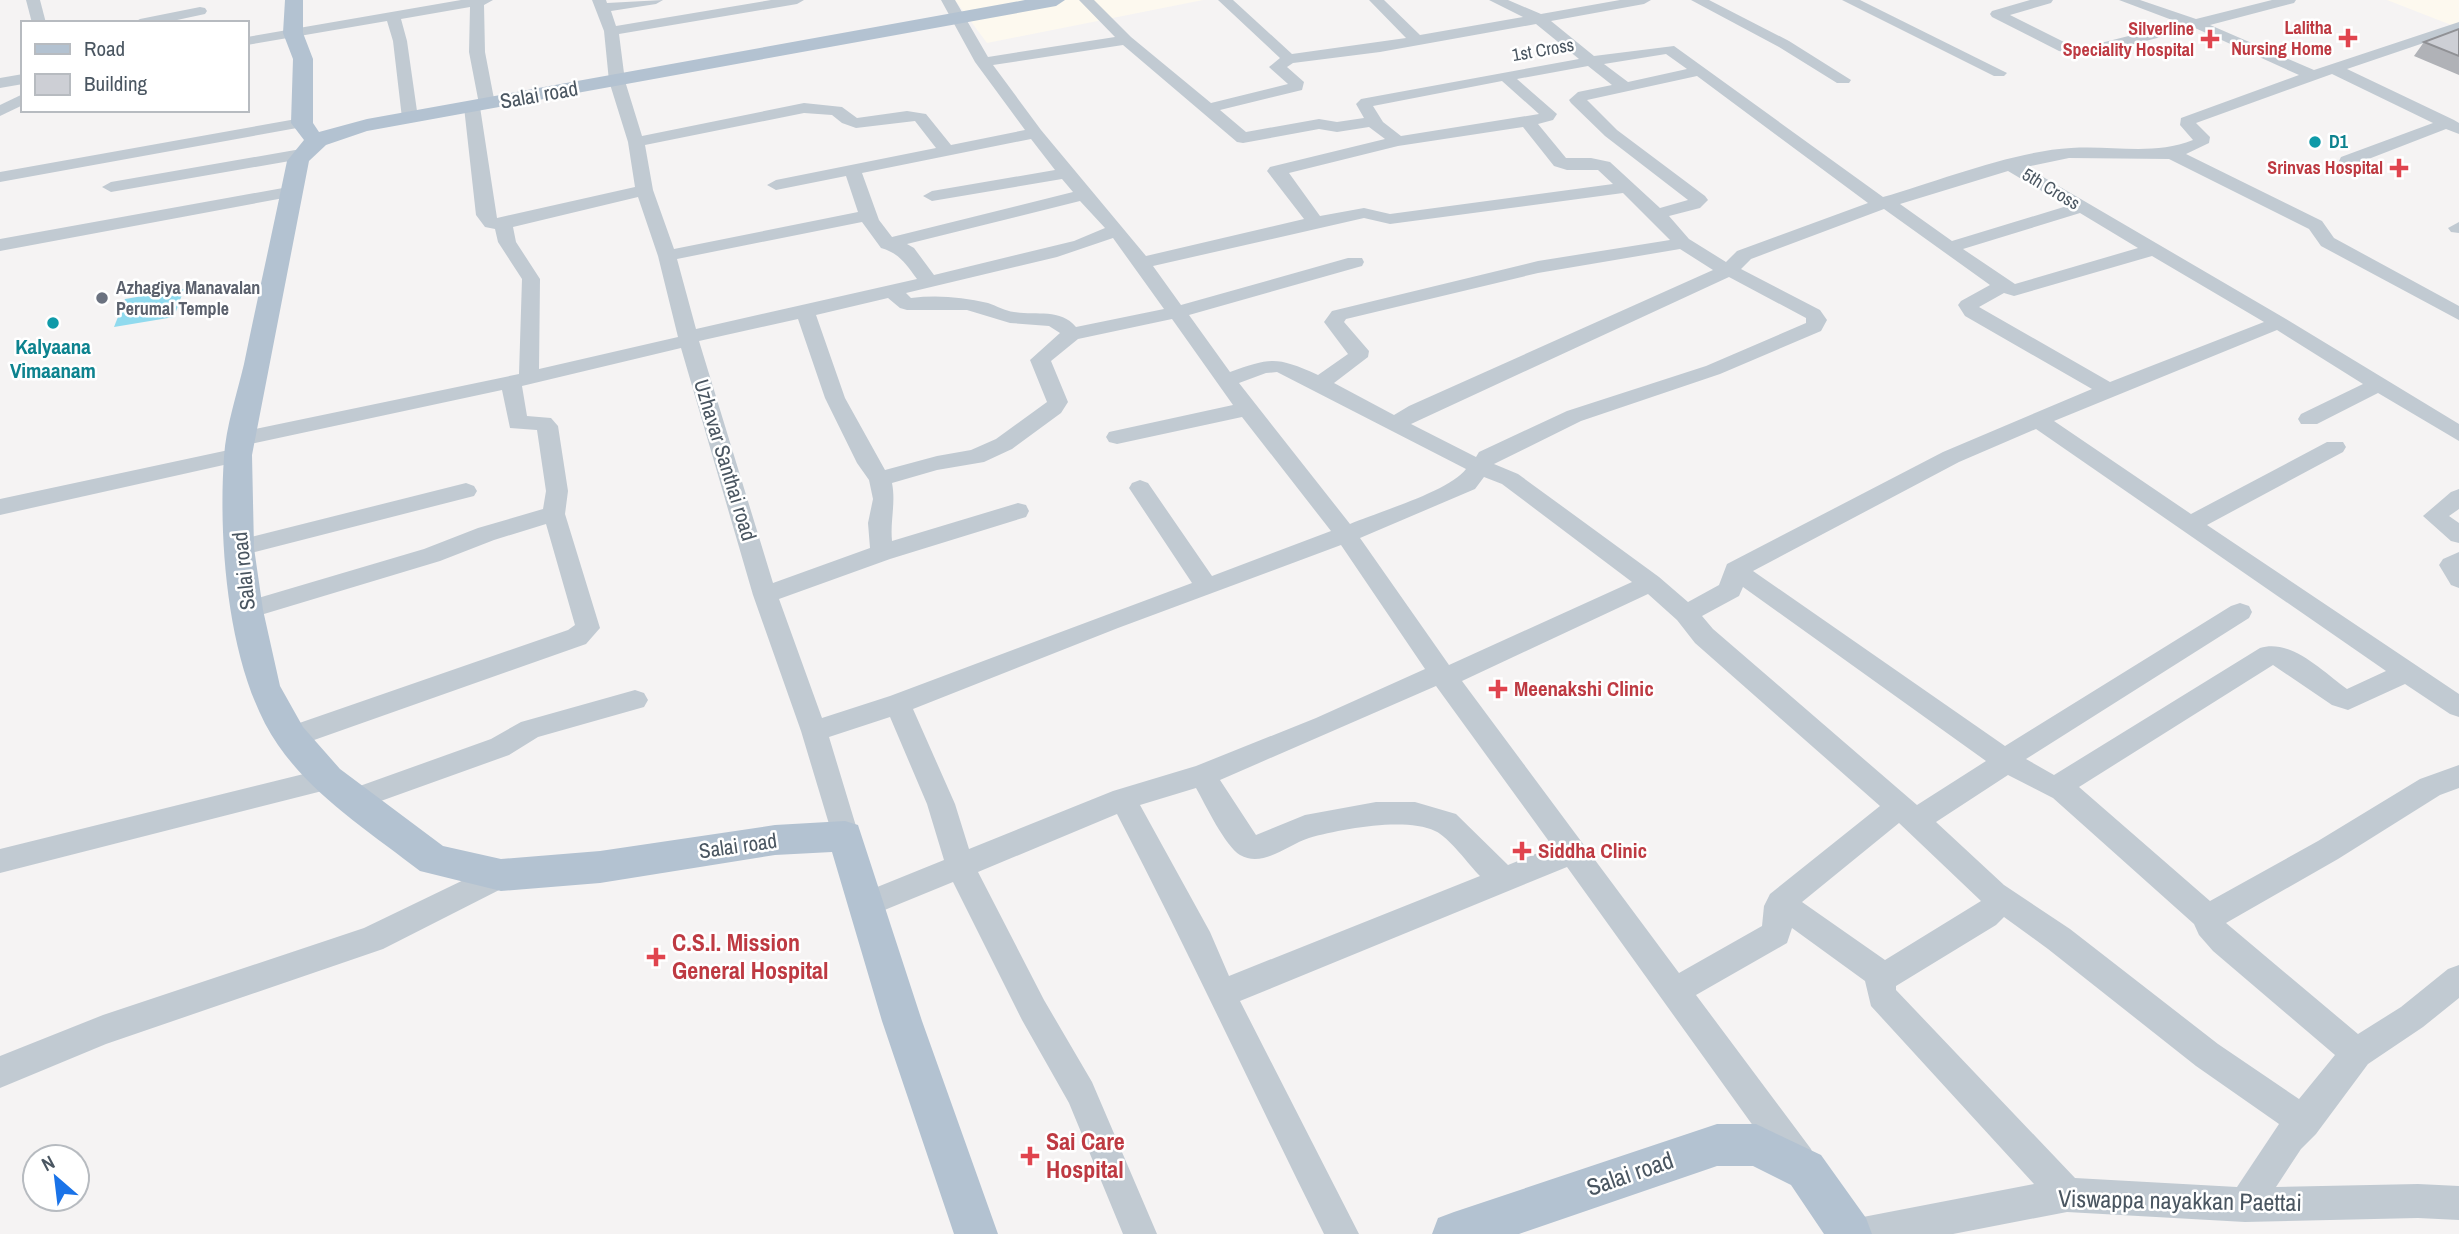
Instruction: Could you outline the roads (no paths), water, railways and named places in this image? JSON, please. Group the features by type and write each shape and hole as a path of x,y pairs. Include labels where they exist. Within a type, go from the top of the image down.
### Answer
{"main road":[{"path":"294,0 293,33 303,59 306,139"},
{"name":"Salai road","path":"845,836 775,840 600,867 500,875 433,860 328,779 291,737 276,714 264,686 247,610 239,548 240,447 306,139 617,81 954,9 1056,0"},
{"path":"845,836 865,905 976,1234"},
{"name":"Salai road","path":"1454,1234 1717,1145 1756,1145 1806,1170"},
{"path":"1806,1170 1850,1234"}],"street":[{"path":"33,0 38,21"},
{"path":"601,4 656,0"},
{"path":"611,31 797,0"},
{"path":"1086,0 1126,40 1242,137 1319,124 1337,127 1375,123"},
{"path":"1225,0 1289,59"},
{"path":"1376,0 1417,41"},
{"path":"1496,0 1539,19"},
{"name":"1st Cross","path":"1539,19 1578,5 1644,0"},
{"path":"1698,0 1784,44 1843,80"},
{"path":"1849,0 1999,74"},
{"path":"2046,0 1999,11 1997,15 2064,48 2085,52 2289,0"},
{"path":"2126,0 2199,25 2313,75"},
{"path":"248,41 482,1 477,52 479,105 485,215 491,223 503,224 644,190"},
{"name":"Uzhavar Santhai road","path":"601,4 611,31 617,81 636,142 644,190 667,256 688,338 765,595 814,731 845,836"},
{"path":"954,9 983,62 1084,195 1117,230 1247,409 1345,533 1443,675 1806,1170"},
{"path":"150,21 200,11"},
{"path":"393,18 400,41 410,118"},
{"path":"1210,108 1296,87 1296,82 1276,67 1289,59 1417,41 1539,19"},
{"name":"1st Cross","path":"1539,19 1591,61"},
{"name":"5th Cross","path":"2010,165 2069,153 2172,154 2201,144 2202,137 2187,121 2459,26"},
{"path":"983,62 1126,40"},
{"path":"1591,61 1669,48 1883,203 2003,286 2014,290 2152,250"},
{"path":"1591,61 1625,87"},
{"name":"1st Cross","path":"1505,76 1591,61"},
{"path":"2333,68 2453,126"},
{"path":"1657,214 1694,204 1699,200 1611,133 1577,100 1584,95 1700,71"},
{"path":"1398,141 1375,123 1364,104 1505,76"},
{"name":"1st Cross","path":"1505,76 1549,114 1547,117 1527,121"},
{"path":"0,83 21,79"},
{"path":"0,111 21,100"},
{"path":"636,142 787,111 821,108 836,110 856,123 907,116 920,117 947,151"},
{"path":"814,731 898,704 1285,558 1467,484 1487,457 1574,416 1713,370 1814,327 1817,320 1813,314 1708,261 1683,243 1657,214 1599,164 1563,163 1527,121 1398,141 1276,171"},
{"path":"2347,161 2453,126"},
{"path":"776,185 1035,132"},
{"path":"1248,138 1285,179 1315,222"},
{"path":"1,179 117,157 306,139"},
{"path":"0,246 306,139"},
{"path":"2172,154 2316,225 2327,242 2459,314"},
{"path":"107,207 117,157"},
{"path":"1394,425 1416,411 1729,270 1744,255 1883,203 2010,165"},
{"name":"5th Cross","path":"2010,165 2279,323 2459,434"},
{"path":"852,170 867,215 887,244 1084,195"},
{"path":"932,196 1067,173"},
{"path":"1141,263 1364,213 1390,219 1626,187"},
{"path":"107,207 294,191"},
{"path":"1950,247 2082,207"},
{"path":"667,256 867,215"},
{"path":"291,737 582,634 588,625 554,513 556,491 547,426 543,423 518,423 531,279 507,242 503,224"},
{"path":"0,507 1080,245 1117,230"},
{"path":"1319,384 1358,357 1359,351 1334,322 1339,315 1538,267 1683,243"},
{"path":"894,244 907,252 928,281"},
{"path":"880,480 937,463 976,457 1004,444 1054,408 1058,402 1040,360 1071,334 1178,313 1355,262"},
{"path":"2003,286 1968,305 1972,312 2109,390"},
{"path":"892,291 907,304 956,302 1010,318 1051,318 1065,324 1071,334"},
{"path":"804,312 835,398 868,463 880,480 884,499 879,523 882,553"},
{"path":"1686,614 1730,590 1735,570 1951,457 2109,390 2279,323"},
{"path":"1227,380 1272,365 1279,366 1319,384 1394,425 1510,479 1651,583 1686,614 1704,636 1907,813 1994,894 2059,939 2207,1055 2304,1122"},
{"path":"2309,419 2377,385"},
{"path":"1117,437 1247,409"},
{"path":"2037,420 2459,707"},
{"path":"2190,524 2335,447"},
{"path":"1140,488 1206,586"},
{"path":"239,548 466,491"},
{"path":"2459,497 2434,516 2459,535"},
{"path":"765,595 882,553 1018,510"},
{"path":"247,610 414,561 486,534 554,513"},
{"path":"2459,560 2451,565 2459,579"},
{"path":"1735,570 2045,786 2058,786 2265,656 2283,657 2340,698 2348,700 2407,673"},
{"path":"865,905 1124,799 1202,775 1325,725 1651,583"},
{"path":"1675,991 1776,934 1780,921 1777,910 1780,903 1907,813 2007,762 2018,750 2241,612"},
{"path":"353,800 500,747 530,729 635,700"},
{"path":"898,704 941,804 960,866 1033,1010 1081,1093 1140,1234"},
{"path":"1202,775 1244,842 1251,847 1260,847 1305,827 1376,814 1415,814 1446,822 1502,879"},
{"path":"2208,918 2328,850 2408,800 2459,776"},
{"path":"0,861 328,779"},
{"path":"2058,786 2143,858 2208,918 2209,926 2224,941 2357,1054"},
{"path":"1124,799 1199,942 1221,994 1342,1234"},
{"path":"1221,994 1573,852"},
{"path":"0,1072 103,1030 372,939 500,875"},
{"path":"1994,894 1996,905 1986,916 1884,977 1879,985 1882,996 2067,1195"},
{"path":"1780,903 1884,977"},
{"path":"2245,1205 2289,1137 2357,1054 2412,1017 2459,979"},
{"name":"Viswappa nayakkan Paettai","path":"1863,1234 2067,1195 2245,1205 2418,1201 2459,1203"}],"water":[{"path":"184,289 174,317 114,327 125,299"}],"place":[{"name":"Lalitha Nursing Home","path":"2348,38"},
{"name":"Silverline Speciality Hospital","path":"2210,39"},
{"name":"D1","path":"2315,142"},
{"name":"Srinvas Hospital","path":"2399,168"},
{"name":"Azhagiya Manavalan Perumal Temple","path":"102,298"},
{"name":"Kalyaana Vimaanam","path":"53,323"},
{"name":"Meenakshi Clinic","path":"1498,689"},
{"name":"Siddha Clinic","path":"1522,851"},
{"name":"C.S.I. Mission General Hospital","path":"656,957"},
{"name":"Sai Care Hospital","path":"1030,1156"}]}
